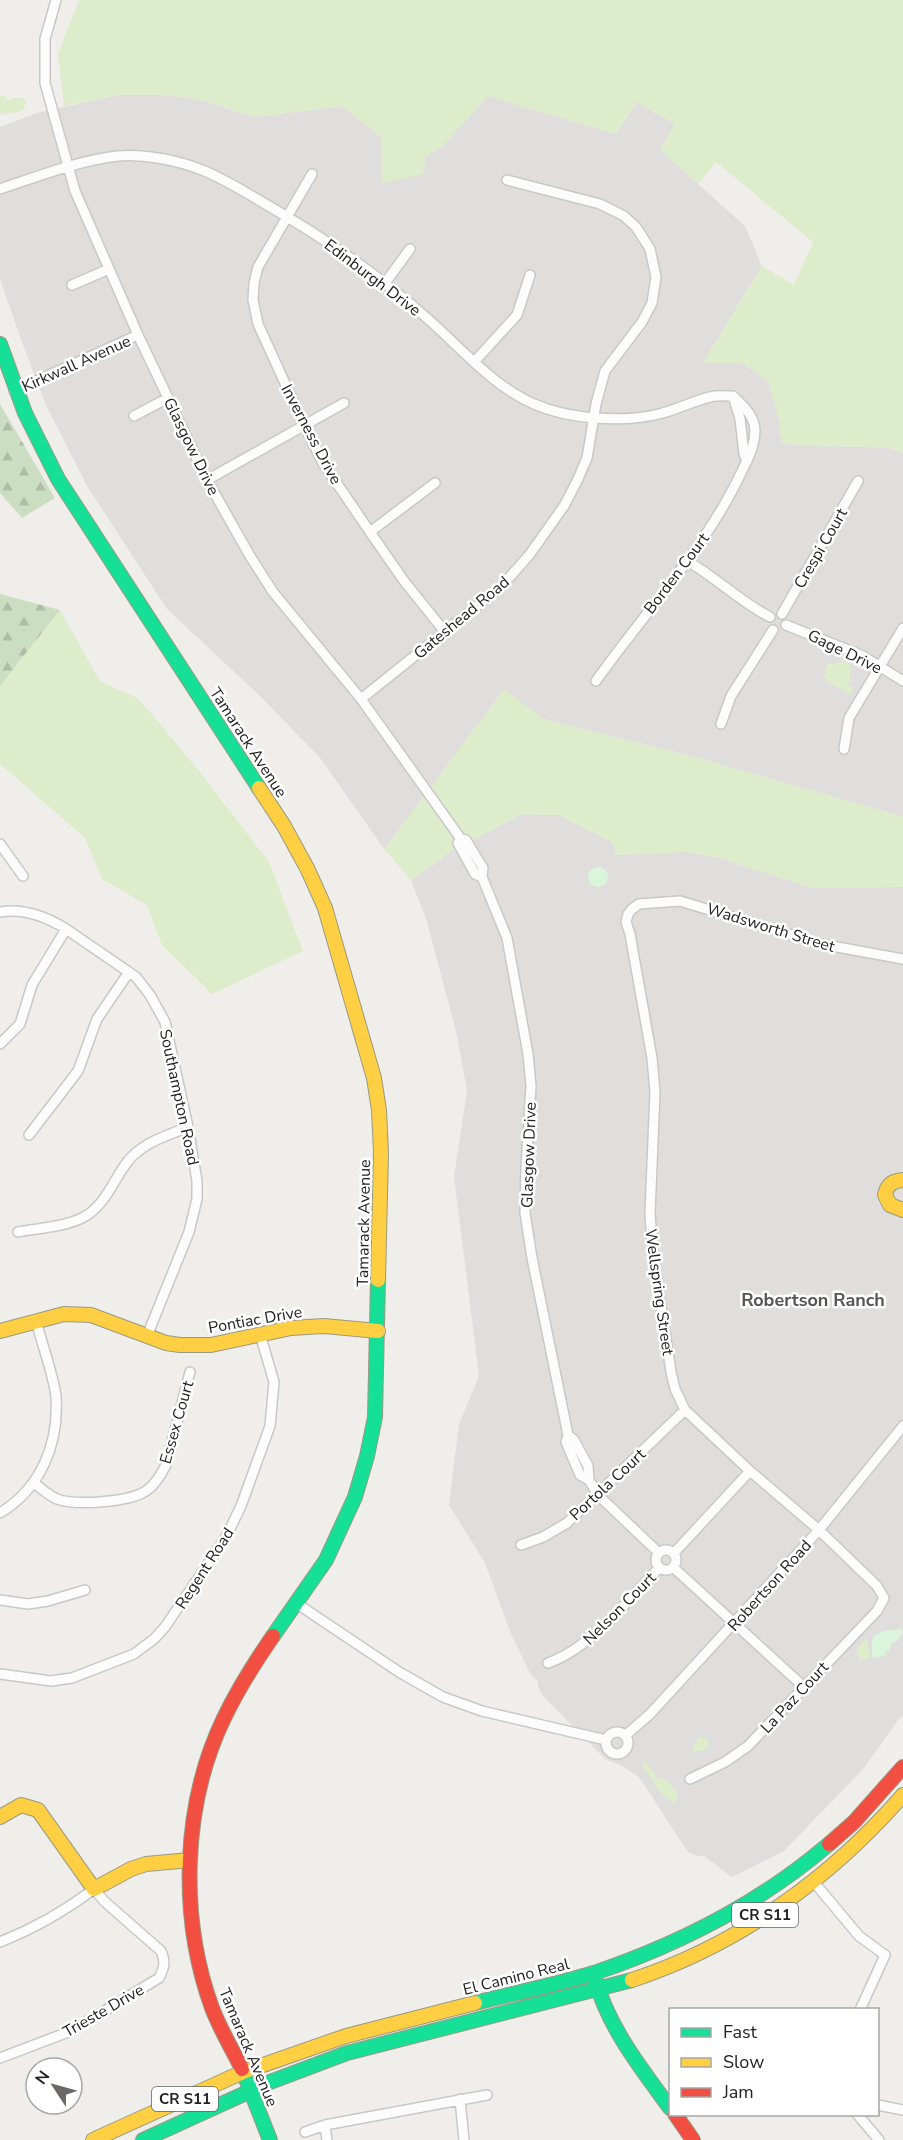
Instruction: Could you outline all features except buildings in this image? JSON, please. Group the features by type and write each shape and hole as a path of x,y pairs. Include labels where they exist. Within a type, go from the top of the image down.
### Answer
{"main road":[{"name":"Tamarack Avenue","path":"0,344 14,391 35,439 58,479 284,826 308,870 325,908 374,1078 379,1110 381,1153 375,1418 367,1456 355,1497 329,1553 251,1668 223,1719 203,1773 192,1828 190,1860 192,1915 199,1962 212,2008 243,2072 270,2140"},
{"path":"903,1180 894,1180 884,1192 889,1206 903,1210"},
{"name":"Pontiac Drive","path":"0,1330 64,1314 91,1315 166,1343 180,1345 211,1345 291,1328 324,1326 378,1331"},
{"name":"El Camino Real","path":"93,2140 243,2072 346,2036 593,1973 670,1944 734,1912 797,1870 854,1822 903,1767"},
{"name":"El Camino Real","path":"143,2140 307,2067 348,2053 597,1990 678,1963 776,1908 813,1881 866,1835 903,1795"},
{"path":"0,1817 21,1805 38,1810 94,1889 131,1869 146,1864 190,1860"},
{"path":"593,1973 597,1990 620,2037 669,2107"},
{"path":"676,2116 693,2140"}],"street":[{"name":"Glasgow Drive","path":"56,0 45,39 45,84 75,191 138,335 207,480 273,592 361,699 460,839 458,843 475,874 482,877 507,938 528,1054 531,1086 525,1213 568,1435 566,1442 577,1456 580,1475 589,1480 598,1494 659,1553"},
{"name":"Edinburgh Drive","path":"0,189 68,167 117,156 150,157 200,169 220,177 337,248 385,283 502,385 533,404 571,415 629,418 658,414 712,396 733,396"},
{"name":"Inverness Drive","path":"312,174 258,267 253,300 258,324 323,463 404,581 446,632"},
{"name":"Gateshead Road","path":"361,699 502,586 530,554 564,506 586,458 596,404 605,372 642,321 652,303 656,277 650,249 636,227 624,216 600,204 507,180"},
{"path":"385,283 410,249"},
{"path":"72,285 109,269"},
{"path":"474,362 517,315 530,275"},
{"name":"Kirkwall Avenue","path":"14,391 138,335"},
{"name":"Borden Court","path":"596,681 724,508 747,461 744,454 749,438 733,396"},
{"path":"134,416 168,398"},
{"path":"207,480 344,403"},
{"name":"Crespi Court","path":"782,614 826,541 858,481"},
{"path":"370,532 435,483"},
{"path":"687,561 751,607 770,617"},
{"path":"777,613 782,614 786,619 786,625 782,630 773,630 769,626 770,617 777,613"},
{"name":"Gage Drive","path":"786,625 851,651 903,681"},
{"path":"843,749 849,718 903,628"},
{"path":"721,724 731,696 773,630"},
{"path":"0,844 23,876"},
{"name":"Wadsworth Street","path":"639,904 680,901 810,942 903,959"},
{"name":"Wellspring Street","path":"639,904 628,914 626,922 646,1024 655,1092 650,1214 653,1254 675,1389 685,1410 750,1471 819,1530 877,1587 884,1598"},
{"name":"Southampton Road","path":"0,912 31,913 66,929 136,977 150,995 165,1022 188,1127 197,1181 197,1199 189,1232 147,1336"},
{"path":"0,1044 20,1024 32,985 66,929"},
{"path":"29,1135 78,1071 97,1019 129,972"},
{"path":"18,1232 67,1224 84,1217 104,1200 129,1159 146,1145 188,1127"},
{"path":"0,1513 11,1506 34,1483 51,1451 55,1438 56,1396 36,1320"},
{"name":"Regent Road","path":"0,1674 51,1681 72,1677 134,1654 165,1627 226,1537 242,1506 270,1426 274,1382 260,1334"},
{"name":"Essex Court","path":"34,1483 56,1498 80,1504 136,1496 148,1490 159,1478 166,1465 190,1372"},
{"name":"Portola Court","path":"520,1545 543,1537 567,1523 685,1410"},
{"name":"Robertson Road","path":"626,1735 650,1714 734,1625 819,1530 903,1426"},
{"path":"674,1553 750,1471"},
{"path":"668,1550 674,1553 677,1560 674,1568 666,1571 659,1568 656,1560 659,1553 668,1550"},
{"name":"Nelson Court","path":"548,1663 563,1658 584,1645 659,1568"},
{"path":"674,1568 804,1687"},
{"path":"0,1599 28,1604 48,1601 85,1590"},
{"name":"La Paz Court","path":"690,1779 725,1762 748,1746 877,1611 884,1598"},
{"path":"296,1603 399,1672 443,1697 482,1711 606,1740"},
{"path":"613,1732 621,1732 626,1735 628,1748 619,1754 609,1751 606,1740 613,1732"},
{"path":"813,1881 859,1936 885,1955 861,2008"},
{"path":"0,1942 75,1903 94,1889"},
{"name":"Trieste Drive","path":"0,2058 71,2031 159,1978 165,1959 161,1951 104,1901 94,1889"},
{"path":"305,2132 325,2125 487,2095"},
{"path":"460,2099 464,2140"},
{"path":"879,2105 903,2110"},
{"path":"861,2116 879,2140"},
{"path":"325,2125 327,2140"}],"shaded area":[{"path":"117,95 160,95 198,99 255,117 342,106 381,137 382,182 442,146 488,96 616,134 637,102 675,124 660,150 745,226 762,266 703,363 742,363 768,381 778,415 783,444 890,448 903,453 903,817 694,757 543,719 504,690 384,849 321,759 258,694 167,609 87,486 45,403 22,342 0,279 0,127 37,113"},
{"name":"Robertson Ranch","path":"522,814 559,815 612,842 662,852 689,852 720,858 813,888 903,887 903,1716 864,1768 784,1851 732,1877 704,1856 688,1852 639,1777 605,1759 543,1696 538,1687 538,1681 531,1675 511,1634 485,1563 449,1505 459,1424 479,1376 454,1177 467,1091 456,1031 427,922 411,880 453,850"}],"green space":[{"path":"79,0 903,0 903,453 890,448 782,444 778,415 768,381 742,363 703,363 762,266 794,285 813,242 716,162 698,184 660,150 675,124 637,102 616,134 488,96 442,146 426,157 423,174 382,183 381,137 342,106 255,117 198,99 160,95 117,95 64,106 58,54"},
{"path":"0,95 6,96 8,101 13,98 23,98 26,102 24,109 16,113 0,114"},
{"path":"0,404 55,498 22,518 0,493"},
{"path":"0,594 60,610 0,686"},
{"path":"60,610 100,681 139,699 199,771 269,862 303,951 212,994 162,945 147,905 102,879 85,838 0,764 0,686"},
{"path":"843,660 851,664 847,685 854,688 850,694 830,683 824,675 827,664 840,663"},
{"path":"504,689 543,719 694,757 903,817 903,887 813,888 720,858 689,852 616,855 612,842 559,815 522,814 453,850 411,880 384,849"},
{"path":"598,867 605,870 608,877 605,884 598,887 591,884 588,877 591,870"},
{"path":"902,1629 902,1634 884,1653 885,1656 873,1658 872,1642 877,1634"},
{"path":"867,1638 870,1658 859,1660 857,1648"},
{"path":"699,1737 707,1739 709,1746 705,1750 691,1752"},
{"path":"644,1760 658,1778 668,1780 678,1794 675,1803 666,1798 658,1788 643,1766"}],"traffic: fast":[{"path":"0,344 25,413 58,479 259,788"},
{"path":"273,1636 326,1560 355,1497 375,1417 378,1280"},
{"path":"475,2003 594,1973 657,1949 718,1920 747,1903 803,1865 829,1844"},
{"path":"595,1979 617,2031 669,2107"},
{"path":"143,2140 270,2082 347,2053 632,1980"},
{"path":"242,2069 270,2140"}],"traffic: slow":[{"path":"259,788 284,826 325,908 374,1078 379,1110 381,1153 378,1280"},
{"path":"903,1180 891,1184 885,1195 890,1205 903,1210"},
{"path":"0,1331 64,1314 91,1315 166,1343 180,1345 211,1345 291,1328 324,1326 378,1331"},
{"path":"632,1980 709,1948 780,1906 845,1854 903,1795"},
{"path":"0,1817 21,1805 38,1810 94,1889 131,1869 146,1864 190,1860"},
{"path":"93,2140 243,2072 346,2036 475,2003"}],"traffic: jam":[{"path":"242,2069 215,2016 201,1973 190,1899 190,1862 193,1824 210,1752 235,1697 273,1636"},
{"path":"829,1844 854,1822 903,1767"},
{"path":"676,2116 693,2140"}],"district":[{"name":"Robertson Ranch","path":"813,1300"}]}
